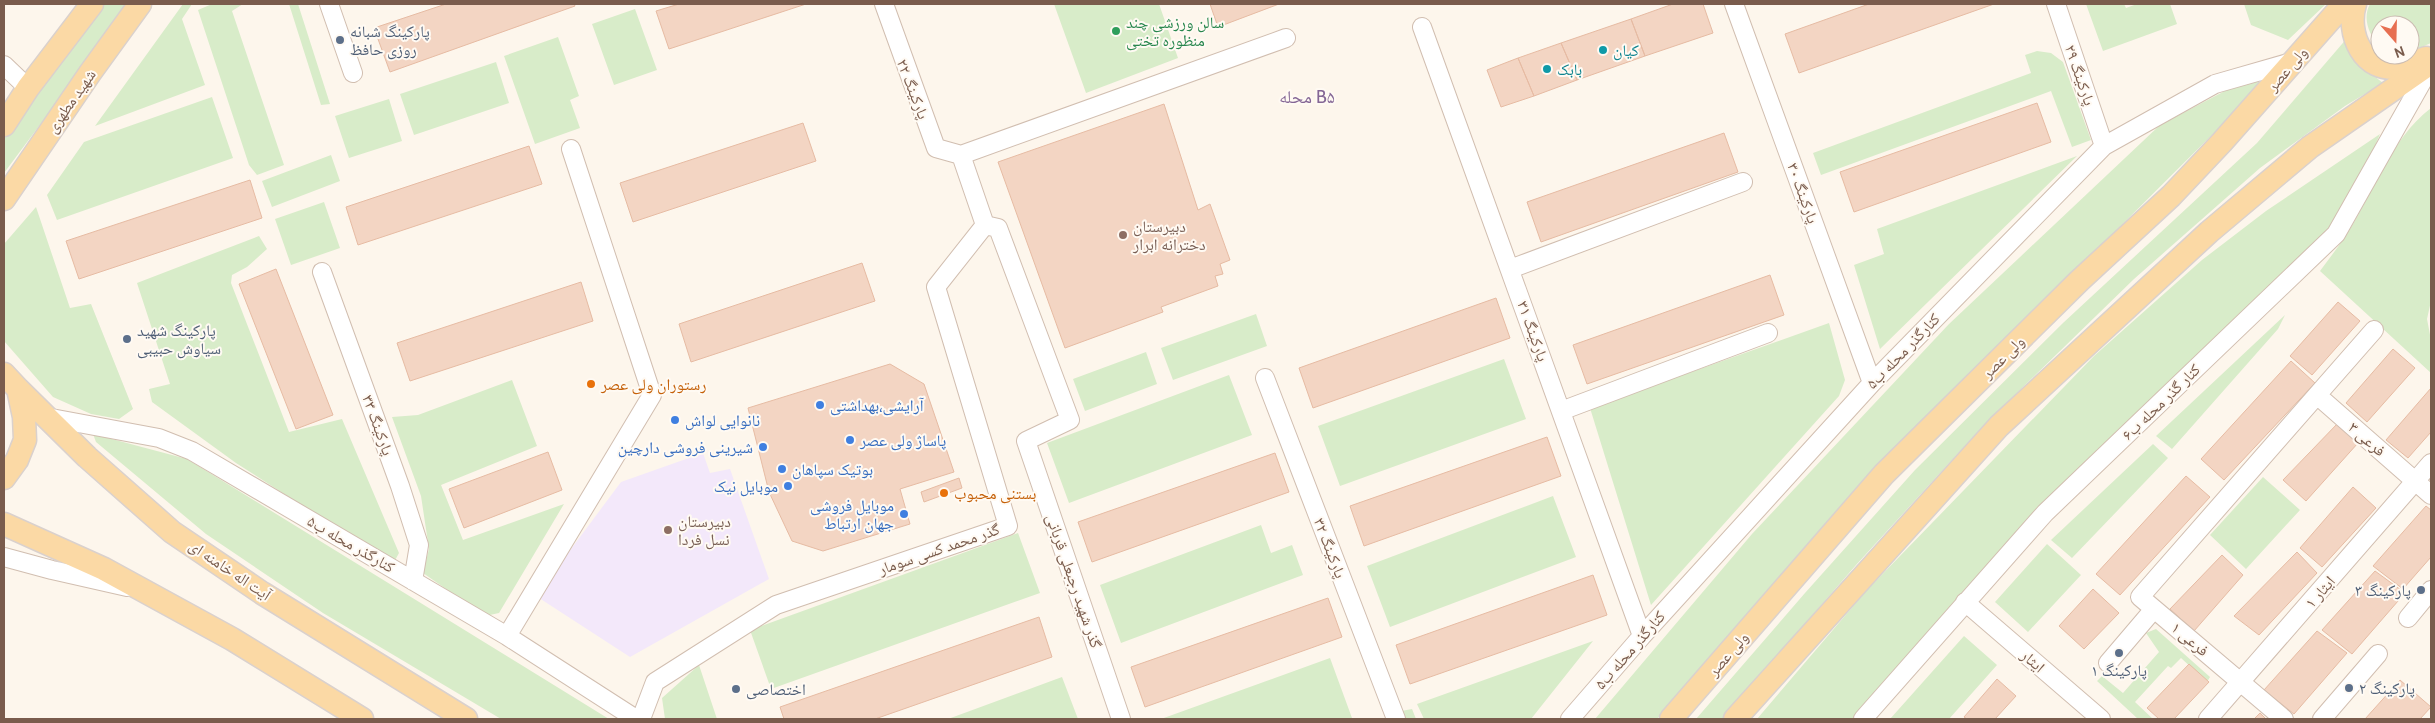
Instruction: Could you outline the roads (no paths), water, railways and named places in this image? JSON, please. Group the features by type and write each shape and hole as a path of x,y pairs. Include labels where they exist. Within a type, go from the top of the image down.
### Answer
{"main road":[{"path":"4,125 28,88 92,4"},
{"name":"شهید مطهری","path":"4,199 90,73 140,4"},
{"name":"ولی عصر","path":"1671,719 1884,474 2079,281 2171,196 2295,61 2344,4"},
{"path":"2355,4 2351,17 2353,33 2361,52 2377,65 2399,68 2431,56"},
{"path":"1736,719 2007,419 2209,232 2310,147 2431,64"},
{"path":"4,478 17,460 25,440 24,417 11,381"},
{"name":"آیت اله خامنه ای","path":"11,381 86,457 172,532 262,593 466,719"},
{"path":"4,524 104,569 143,590 232,639 362,719"}],"street":[{"path":"330,4 353,73"},
{"name":"پارکینگ ۲۲","path":"884,4 936,148 961,155"},
{"name":"پارکینگ ۳۰","path":"1734,4 1872,383"},
{"name":"پارکینگ ۲۹","path":"2056,4 2104,146"},
{"name":"پارکینگ ۳۱","path":"1422,27 1642,636"},
{"path":"985,225 961,155 1286,38"},
{"name":"کنارگذر محله ب۵","path":"1570,719 1642,636 1872,383 2104,146 2215,84 2295,61"},
{"name":"کنار گذر محله ب۶","path":"1863,719 2045,513 2336,234 2431,64"},
{"path":"4,65 28,88"},
{"path":"507,636 652,395 571,149"},
{"path":"1510,269 1743,182"},
{"name":"گذر محمد کسی سومار","path":"641,719 655,682 776,605 1008,526 936,287 985,225"},
{"name":"گذر شهید رجبعلی قربانی","path":"985,225 998,228 1070,420 1026,441 1122,719"},
{"name":"پارکینگ ۳۳","path":"322,272 400,486 419,545 413,580"},
{"path":"2318,396 2374,330"},
{"path":"1561,411 1768,333"},
{"name":"پارکینگ ۳۲","path":"1265,378 1396,719"},
{"name":"فرعی ۳","path":"2318,396 2431,495"},
{"name":"فرعی ۱","path":"2284,719 2140,597 2318,396"},
{"name":"کنارگذر محله ب۵","path":"46,417 158,438 192,450 507,636 636,719"},
{"name":"ایثار ۱","path":"2208,719 2431,464"},
{"path":"4,557 52,570 143,590"},
{"path":"2408,618 2431,590"},
{"name":"ایثار","path":"1965,602 2101,719"},
{"path":"2108,663 2154,609"},
{"path":"2322,719 2378,654"}],"place":[{"name":"سالن ورزشی چند منظوره تختی","path":"1116,31"},
{"name":"پارکینگ شبانه روزی حافظ","path":"340,40"},
{"name":"کیان","path":"1603,50"},
{"name":"بابک","path":"1547,69"},
{"name":"دبیرستان دخترانه ابرار","path":"1123,235"},
{"name":"پارکینگ شهید سیاوش حبیبی","path":"127,339"},
{"name":"رستوران ولی عصر","path":"591,384"},
{"name":"آرایشی،بهداشتی","path":"820,405"},
{"name":"نانوایی لواش","path":"675,420"},
{"name":"پاساژ ولی عصر","path":"850,440"},
{"name":"شیرینی فروشی دارچین","path":"763,447"},
{"name":"بوتیک سپاهان","path":"782,469"},
{"name":"موبایل نیک","path":"788,486"},
{"name":"بستنی محبوب","path":"944,493"},
{"name":"موبایل فروشی جهان ارتباط","path":"904,514"},
{"name":"دبیرستان نسل فردا","path":"668,530"},
{"name":"پارکینگ ۳","path":"2421,590"},
{"name":"پارکینگ ۱","path":"2119,653"},
{"name":"پارکینگ ۲","path":"2349,688"},
{"name":"اختصاصی","path":"736,689"}],"district":[{"name":"محله B۵","path":"1307,97"}]}
